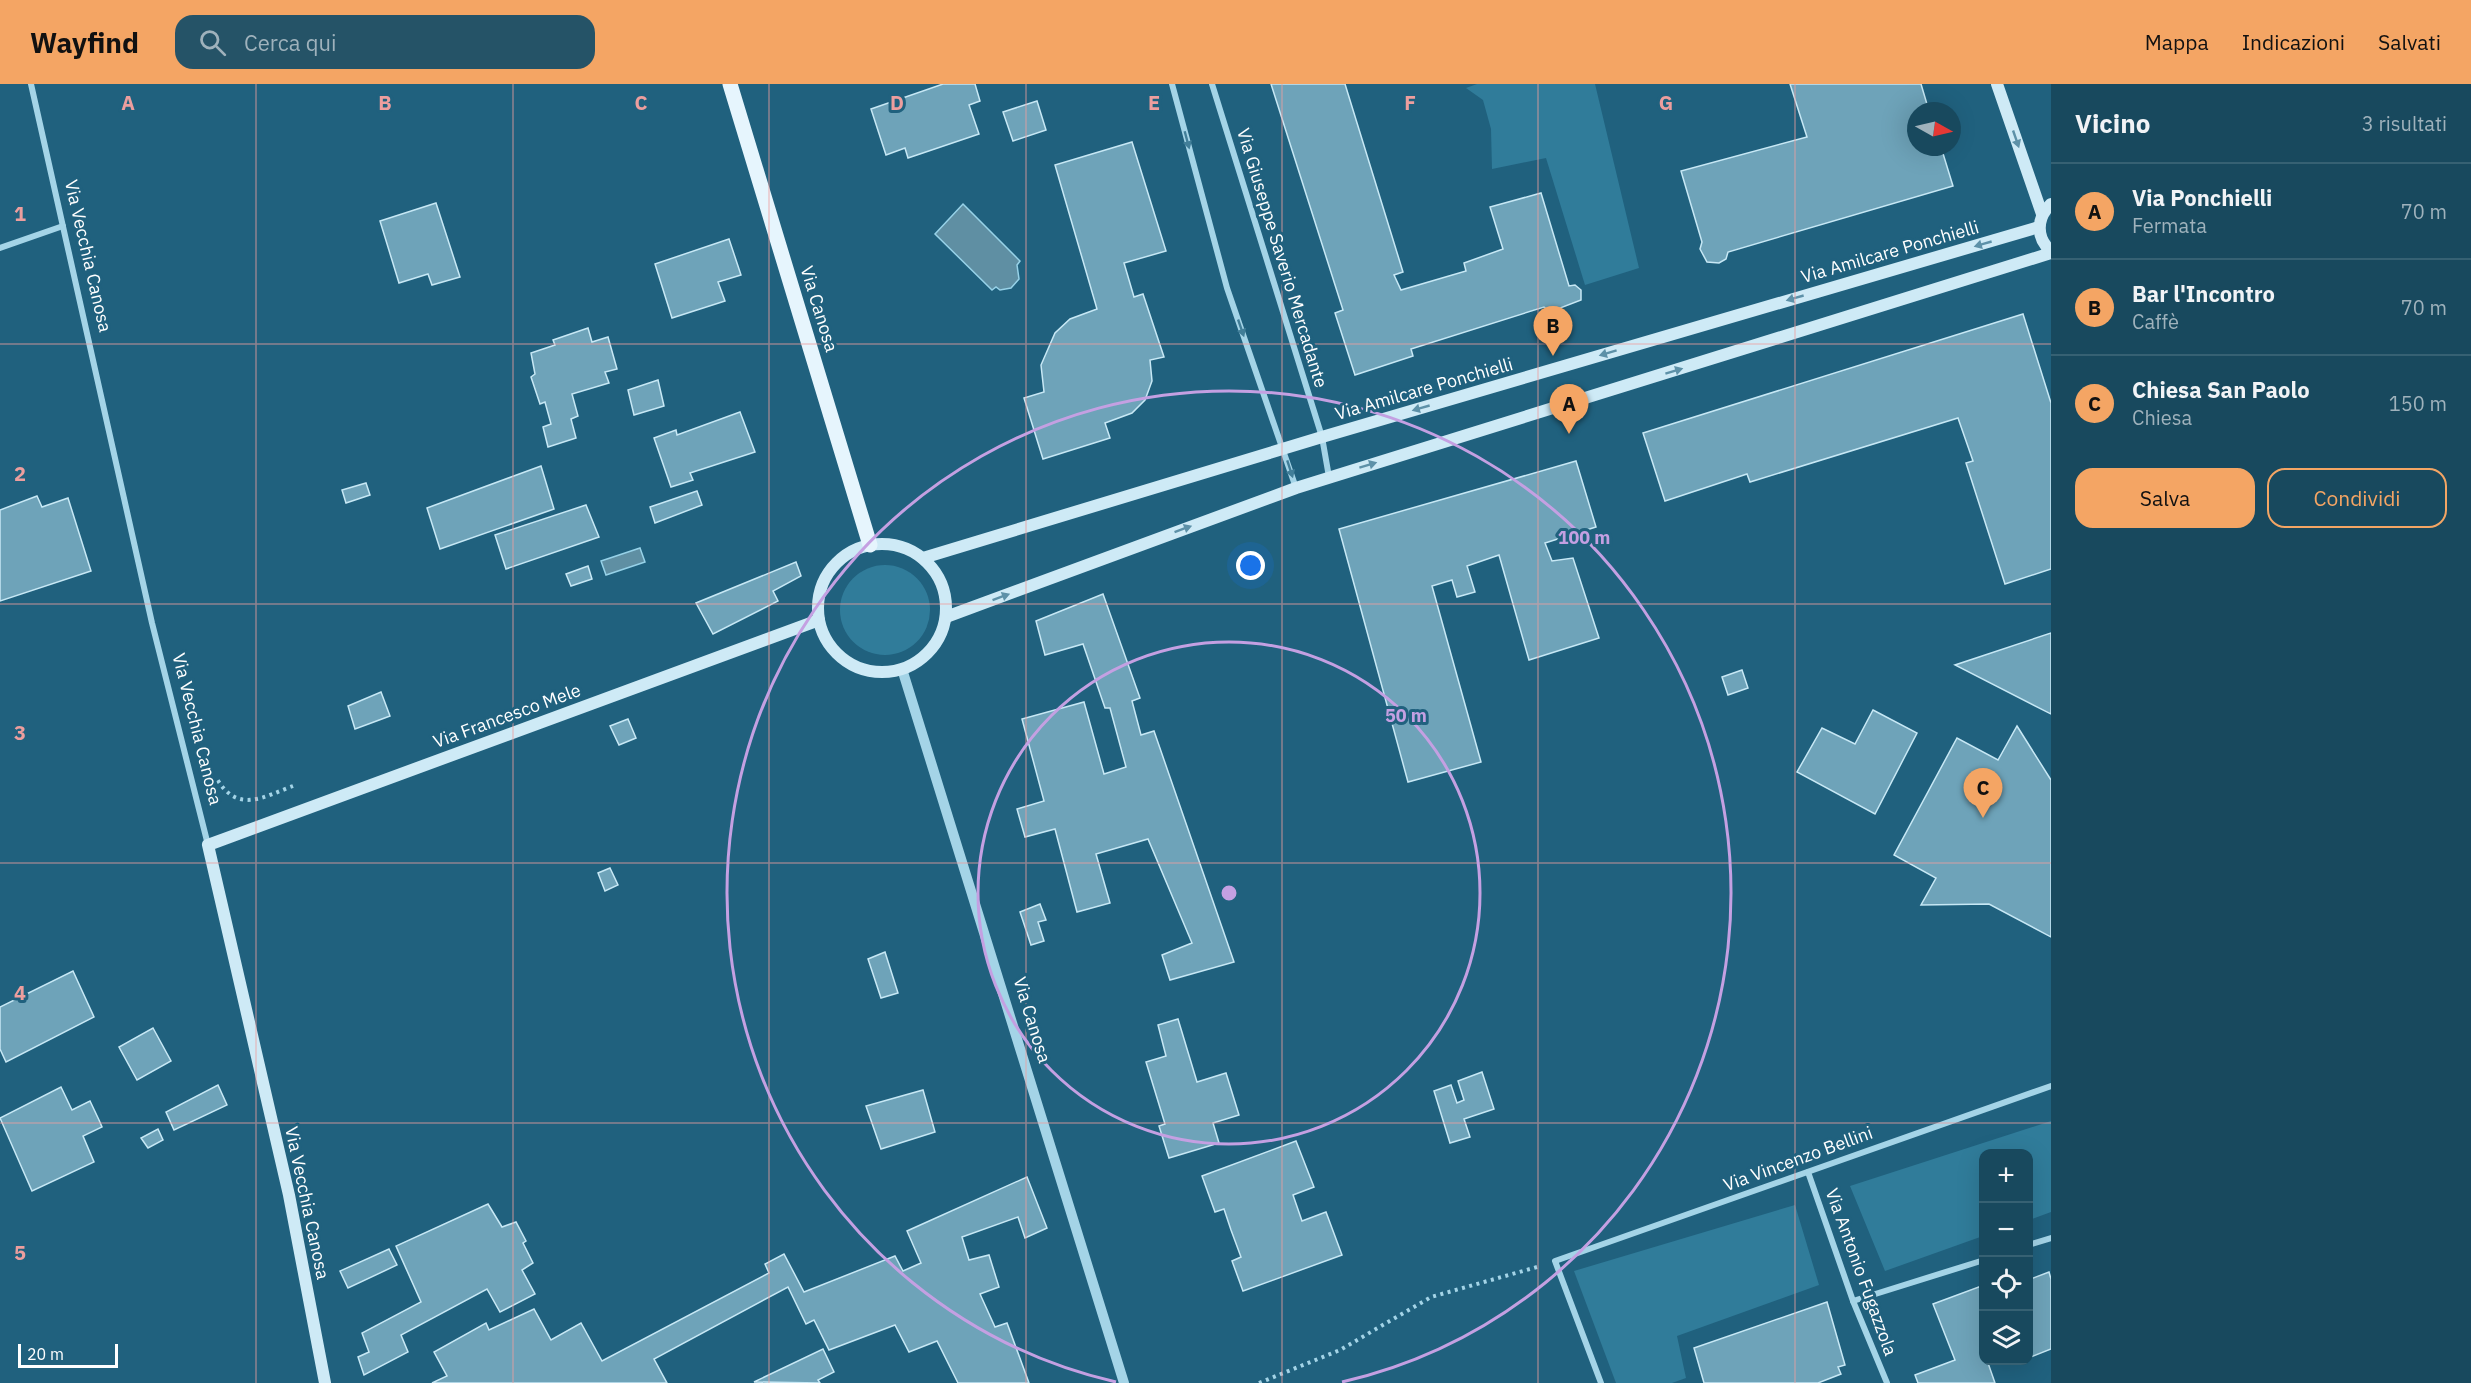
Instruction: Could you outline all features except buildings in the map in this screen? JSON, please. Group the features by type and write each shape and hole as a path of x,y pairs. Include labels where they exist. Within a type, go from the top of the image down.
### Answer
{"main road":[{"name":"Via Canosa","path":"730,84 870,545"},
{"path":"1997,84 2042,214"},
{"path":"946,617 1329,477 2051,252 2045,246 2039,227 2042,214 2051,204"},
{"name":"Via Amilcare Ponchielli","path":"923,558 1322,437 2039,227"},
{"path":"870,545 898,546 923,558 937,575 945,595 946,617 931,649 918,661 902,669 880,673 859,668 840,656 826,639 819,620 818,603 823,583 835,566 851,552 870,545"},
{"name":"Via Francesco Mele","path":"208,845 819,620"},
{"name":"Via Vecchia Canosa","path":"208,845 289,1195 325,1383"}],"street":[{"name":"Via Vecchia Canosa","path":"31,84 152,623 208,845"},
{"path":"1172,84 1227,288 1296,488"},
{"name":"Via Giuseppe Saverio Mercadante","path":"1212,84 1322,437 1329,477"},
{"path":"0,248 63,226"},
{"name":"Via Canosa","path":"902,669 1124,1383"},
{"name":"Via Vincenzo Bellini","path":"1555,1262 2051,1086"},
{"name":"Via Antonio Fugazzola","path":"1808,1172 1852,1301 1887,1383"},
{"path":"2033,1243 2051,1238"},
{"path":"1852,1301 1979,1261"},
{"path":"1555,1262 1601,1383"}],"path":[{"path":"1259,1383 1340,1350 1431,1297 1555,1262"}],"shaded area":[{"path":"1477,84 1595,84 1639,268 1585,285 1546,158 1492,169 1491,129 1483,100 1466,88"},
{"path":"963,204 1020,261 1017,265 1019,279 1011,288 1000,290 996,287 992,290 935,234"},
{"path":"640,548 645,562 606,575 601,561"},
{"path":"885,565 902,568 917,578 927,593 930,610 927,627 917,642 902,652 885,655 868,652 853,642 843,627 840,610 843,593 853,578 868,568"},
{"path":"2051,1121 2051,1212 2033,1219 2033,1149 1979,1149 1979,1237 1885,1271 1850,1186"},
{"path":"1795,1205 1819,1285 1677,1336 1686,1378 1672,1383 1616,1383 1574,1271"}],"place":[{"name":"Bar l'Incontro","path":"1553,356"},
{"name":"Via Ponchielli","path":"1569,434"},
{"name":"Chiesa San Paolo","path":"1983,818"}]}
